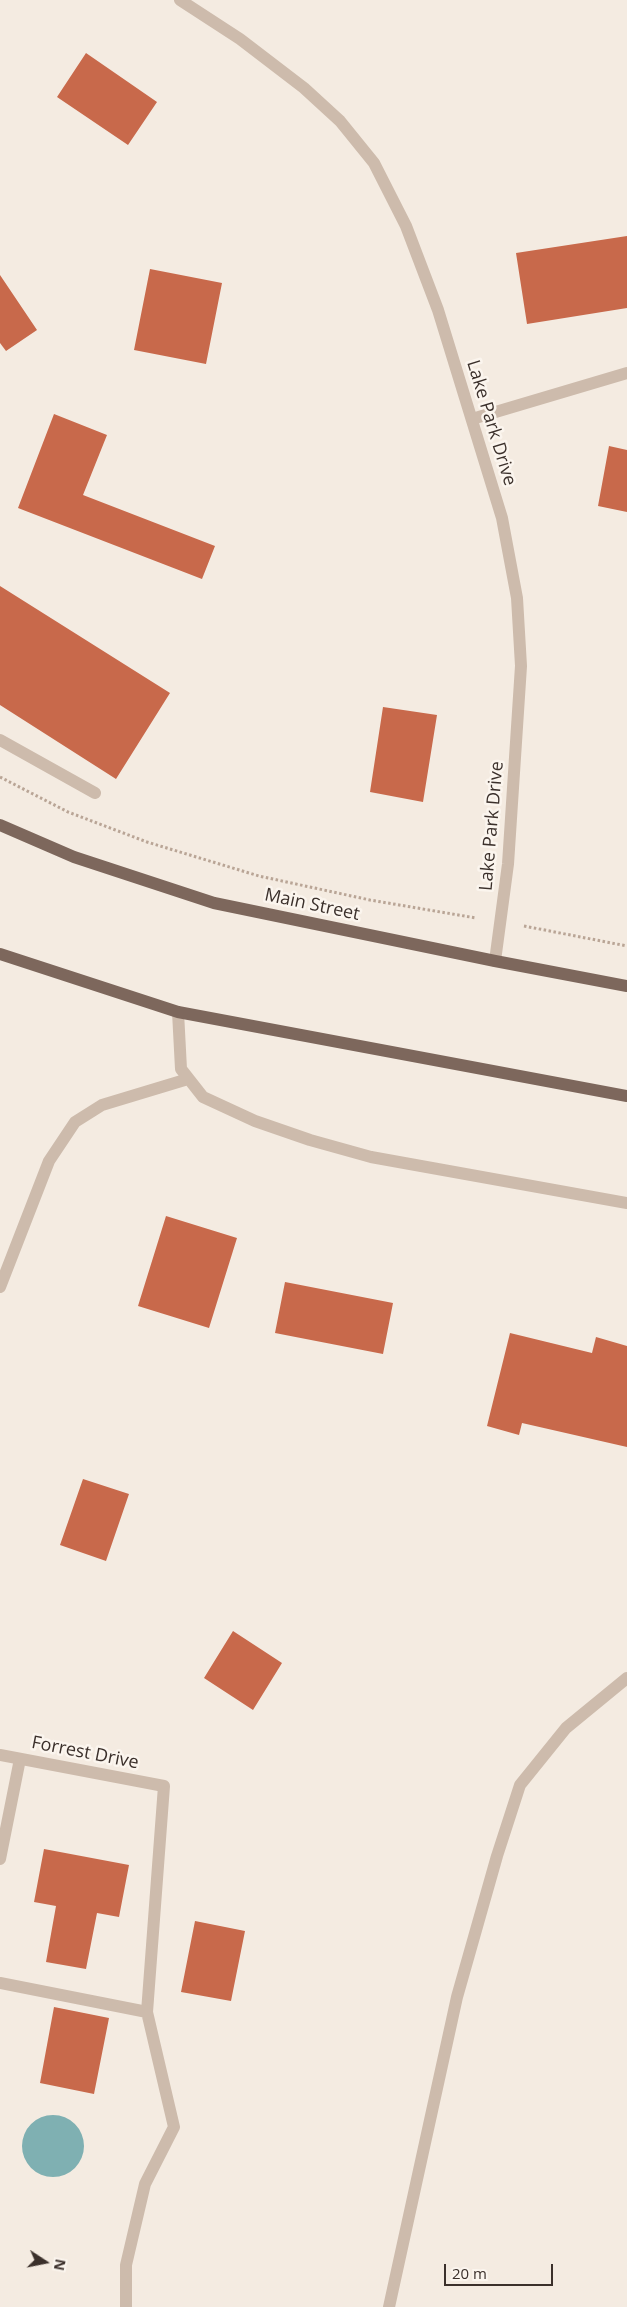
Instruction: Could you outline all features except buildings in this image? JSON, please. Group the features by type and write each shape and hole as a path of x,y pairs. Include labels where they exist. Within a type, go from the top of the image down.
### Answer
{"main road":[{"name":"Main Street","path":"0,825 74,857 214,903 627,986"},
{"path":"0,954 178,1012 627,1096"}],"street":[{"name":"Lake Park Drive","path":"180,0 240,39 304,88 340,121 374,163 406,226 438,310 502,518 517,598 522,666 508,864 495,961"},
{"path":"472,419 627,374"},
{"path":"0,740 95,793"},
{"path":"178,1012 180,1069 203,1097 255,1121 319,1143 371,1157 627,1202"},
{"path":"0,1287 49,1161 75,1122 102,1105 188,1079"},
{"path":"389,2307 457,1997 520,1785 566,1728 600,1698 627,1678"},
{"name":"Forrest Drive","path":"0,1755 164,1786 147,2012"},
{"path":"0,1859 20,1758"},
{"path":"0,1983 147,2012 174,2127 145,2184 126,2265 126,2307"}],"path":[{"path":"0,778 68,812 147,842 258,876 370,900 627,946"}],"water":[{"path":"53,2115 70,2120 75,2124 79,2129 84,2146 79,2163 75,2168 70,2172 53,2177 36,2172 31,2168 27,2163 22,2146 27,2129 31,2124 36,2120"}]}
